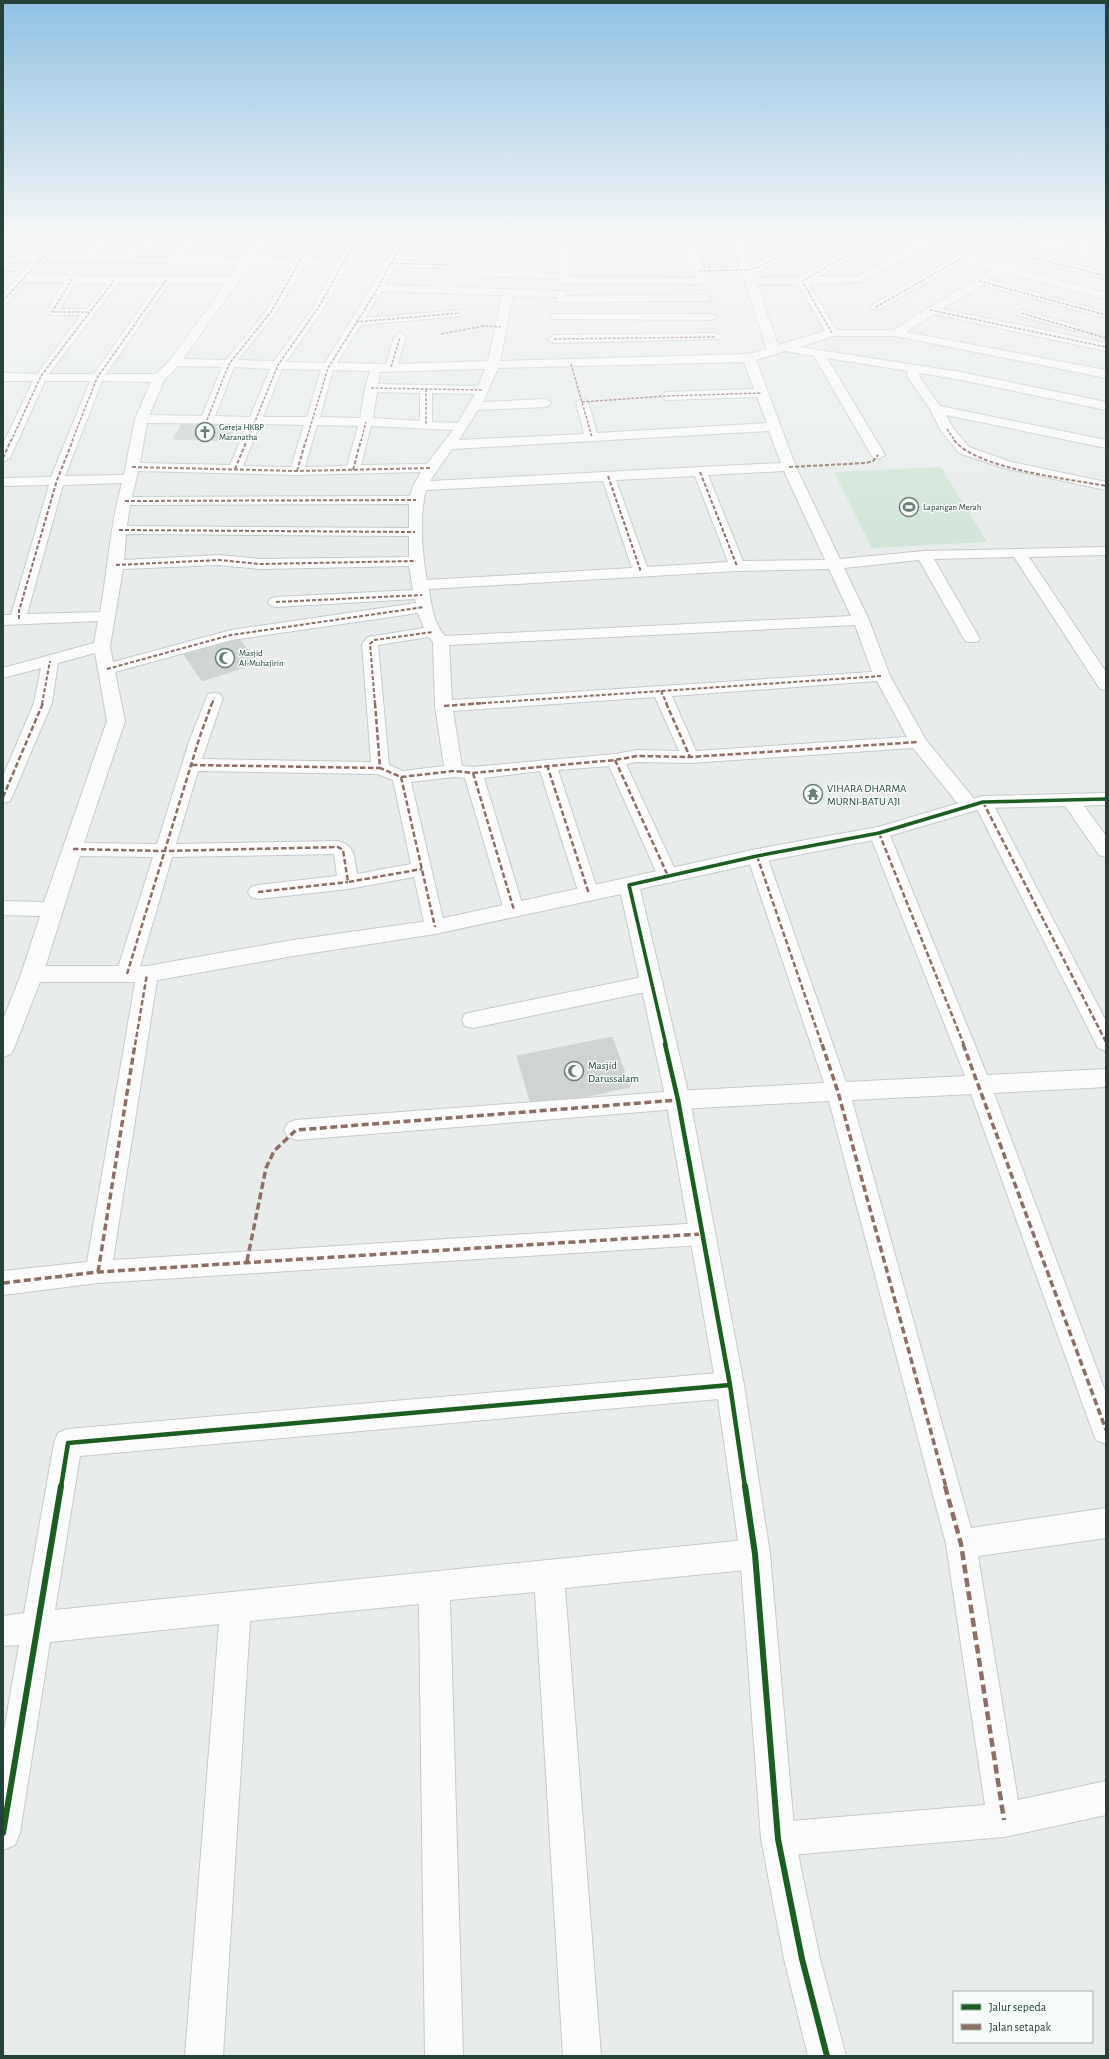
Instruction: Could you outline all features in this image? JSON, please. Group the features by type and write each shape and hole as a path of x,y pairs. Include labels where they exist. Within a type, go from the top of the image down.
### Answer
{"street":[{"path":"3,458 41,376 74,333"},
{"path":"19,619 19,611 57,480 97,378 129,333"},
{"path":"3,1048 32,974 52,909 116,721 102,646 116,565 121,513 131,473 141,419 159,378 175,362 195,333"},
{"path":"207,420 229,364 254,333"},
{"path":"235,469 257,420 278,366 301,333"},
{"path":"296,471 328,368 349,333"},
{"path":"500,333 493,365 483,390 462,427 431,468 418,493 415,532 416,561 422,595 437,636 444,706 463,772 514,910"},
{"path":"548,364 555,333"},
{"path":"715,333 722,358"},
{"path":"773,333 780,350"},
{"path":"175,362 328,368 376,368 749,358 780,350 832,333"},
{"path":"890,333 1106,374"},
{"path":"1035,333 1106,347"},
{"path":"1041,361 1074,333"},
{"path":"1091,333 1106,338"},
{"path":"391,367 400,337"},
{"path":"554,339 716,337"},
{"path":"780,350 818,353 961,376 1106,406"},
{"path":"818,353 878,455"},
{"path":"749,358 773,427 789,467 861,620 882,676 918,742 976,804 1106,1042"},
{"path":"353,470 366,422 371,388 376,368"},
{"path":"914,369 913,376 936,409 947,429 964,450 1008,465 1106,486"},
{"path":"3,377 41,376 159,378"},
{"path":"371,388 483,390"},
{"path":"426,389 426,425"},
{"path":"666,396 762,393"},
{"path":"582,402 592,437"},
{"path":"474,406 546,403"},
{"path":"936,409 1106,444"},
{"path":"141,419 366,422 462,427"},
{"path":"449,445 773,427"},
{"path":"125,500 418,493 608,476 789,467"},
{"path":"3,482 57,480 131,473 235,469 296,471 431,468"},
{"path":"700,472 737,566"},
{"path":"608,476 641,572"},
{"path":"120,530 415,532"},
{"path":"276,602 422,595 641,572 737,566 835,564 924,555 1106,551"},
{"path":"1019,552 1106,685"},
{"path":"924,555 972,639"},
{"path":"116,565 219,560 260,564 416,561"},
{"path":"107,669 231,635 305,623 422,595"},
{"path":"3,620 107,616"},
{"path":"380,768 370,644 374,640 437,636 861,620"},
{"path":"3,673 102,646"},
{"path":"3,797 43,703 50,660"},
{"path":"444,706 882,676"},
{"path":"661,691 690,757"},
{"path":"98,1272 137,974 164,851 214,698"},
{"path":"192,765 380,768 401,777 615,760 637,756 690,757 918,742"},
{"path":"615,760 668,876"},
{"path":"547,765 589,894"},
{"path":"401,777 435,927"},
{"path":"32,974 137,974 435,927 757,856 879,833 976,804 1106,799"},
{"path":"1070,800 1106,850"},
{"path":"879,833 979,1084 1106,1430"},
{"path":"73,849 164,851 338,847 343,850 348,882"},
{"path":"757,856 838,1092 961,1544 1004,1820"},
{"path":"258,892 348,882 422,869"},
{"path":"629,885 678,1100 701,1234 730,1385 755,1554 778,1840 802,1959 827,2056"},
{"path":"3,908 52,909"},
{"path":"473,1020 652,983"},
{"path":"296,1130 678,1100 1106,1078"},
{"path":"3,1284 98,1272 701,1234"},
{"path":"3,1833 68,1443 730,1385"},
{"path":"961,1544 1106,1524"},
{"path":"3,1631 37,1629 434,1586 755,1554"},
{"path":"549,1574 582,2056"},
{"path":"434,1586 444,2056"},
{"path":"204,2056 236,1607"},
{"path":"778,1840 1004,1820 1106,1798"}],"green space":[{"name":"Lapangan Merah","path":"941,467 987,542 872,548 834,472"}],"building":[{"name":"Gereja HKBP Maranatha","path":"182,423 236,425 228,441 173,439"},
{"name":"Masjid Al-Muhajirin","path":"239,639 258,663 202,681 184,655"},
{"name":"Masjid Darussalam","path":"612,1037 630,1087 532,1108 517,1056"}],"marked path":[{"path":"3,458 41,376 74,333"},
{"path":"19,619 19,611 57,480 97,378 129,333"},
{"path":"207,420 229,364 254,333"},
{"path":"235,469 278,365 300,333"},
{"path":"297,471 328,368 350,333"},
{"path":"441,334 446,333"},
{"path":"1040,333 1106,347"},
{"path":"1089,333 1106,338"},
{"path":"391,367 400,337"},
{"path":"554,339 716,337"},
{"path":"571,364 592,437"},
{"path":"371,388 483,390"},
{"path":"426,389 426,425"},
{"path":"582,402 666,396 762,393"},
{"path":"353,470 366,422"},
{"path":"947,429 955,441 965,450 996,463 1106,486"},
{"path":"789,467 866,463 873,461 878,455"},
{"path":"132,467 297,471 431,468"},
{"path":"700,472 737,566"},
{"path":"608,476 641,572"},
{"path":"125,501 416,500"},
{"path":"119,530 415,532"},
{"path":"116,565 219,560 260,564 416,561"},
{"path":"276,602 422,595"},
{"path":"107,669 231,635 305,623 424,607"},
{"path":"433,632 374,640 370,644 380,768 401,777 454,771 473,773 547,765 615,760 637,756 690,757 918,742"},
{"path":"3,797 43,703 50,661"},
{"path":"444,706 882,676"},
{"path":"661,691 690,757"},
{"path":"127,974 199,739 214,698"},
{"path":"615,760 668,876"},
{"path":"192,765 380,768"},
{"path":"547,765 589,894"},
{"path":"473,773 514,910"},
{"path":"401,777 435,927"},
{"path":"983,802 1106,1042"},
{"path":"879,833 979,1084 1106,1430"},
{"path":"73,849 164,851 338,847 343,850 348,882 422,869"},
{"path":"757,856 838,1092 961,1544 1004,1820"},
{"path":"258,892 348,882"},
{"path":"98,1272 147,974"},
{"path":"247,1261 266,1168 274,1151 296,1130 678,1100"},
{"path":"3,1283 98,1272 701,1234"}],"cycle path":[{"path":"827,2056 802,1959 778,1839 755,1554 730,1385 701,1234 678,1100 629,885 757,856 879,833 983,802 1106,799"},
{"path":"3,1833 68,1443 730,1385"}],"place":[{"name":"Gereja HKBP Maranatha","path":"205,432"},
{"name":"Lapangan Merah","path":"909,507"},
{"name":"Masjid Al-Muhajirin","path":"225,658"},
{"name":"VIHARA DHARMA MURNI-BATU AJI","path":"813,794"},
{"name":"Masjid Darussalam","path":"574,1071"}]}
